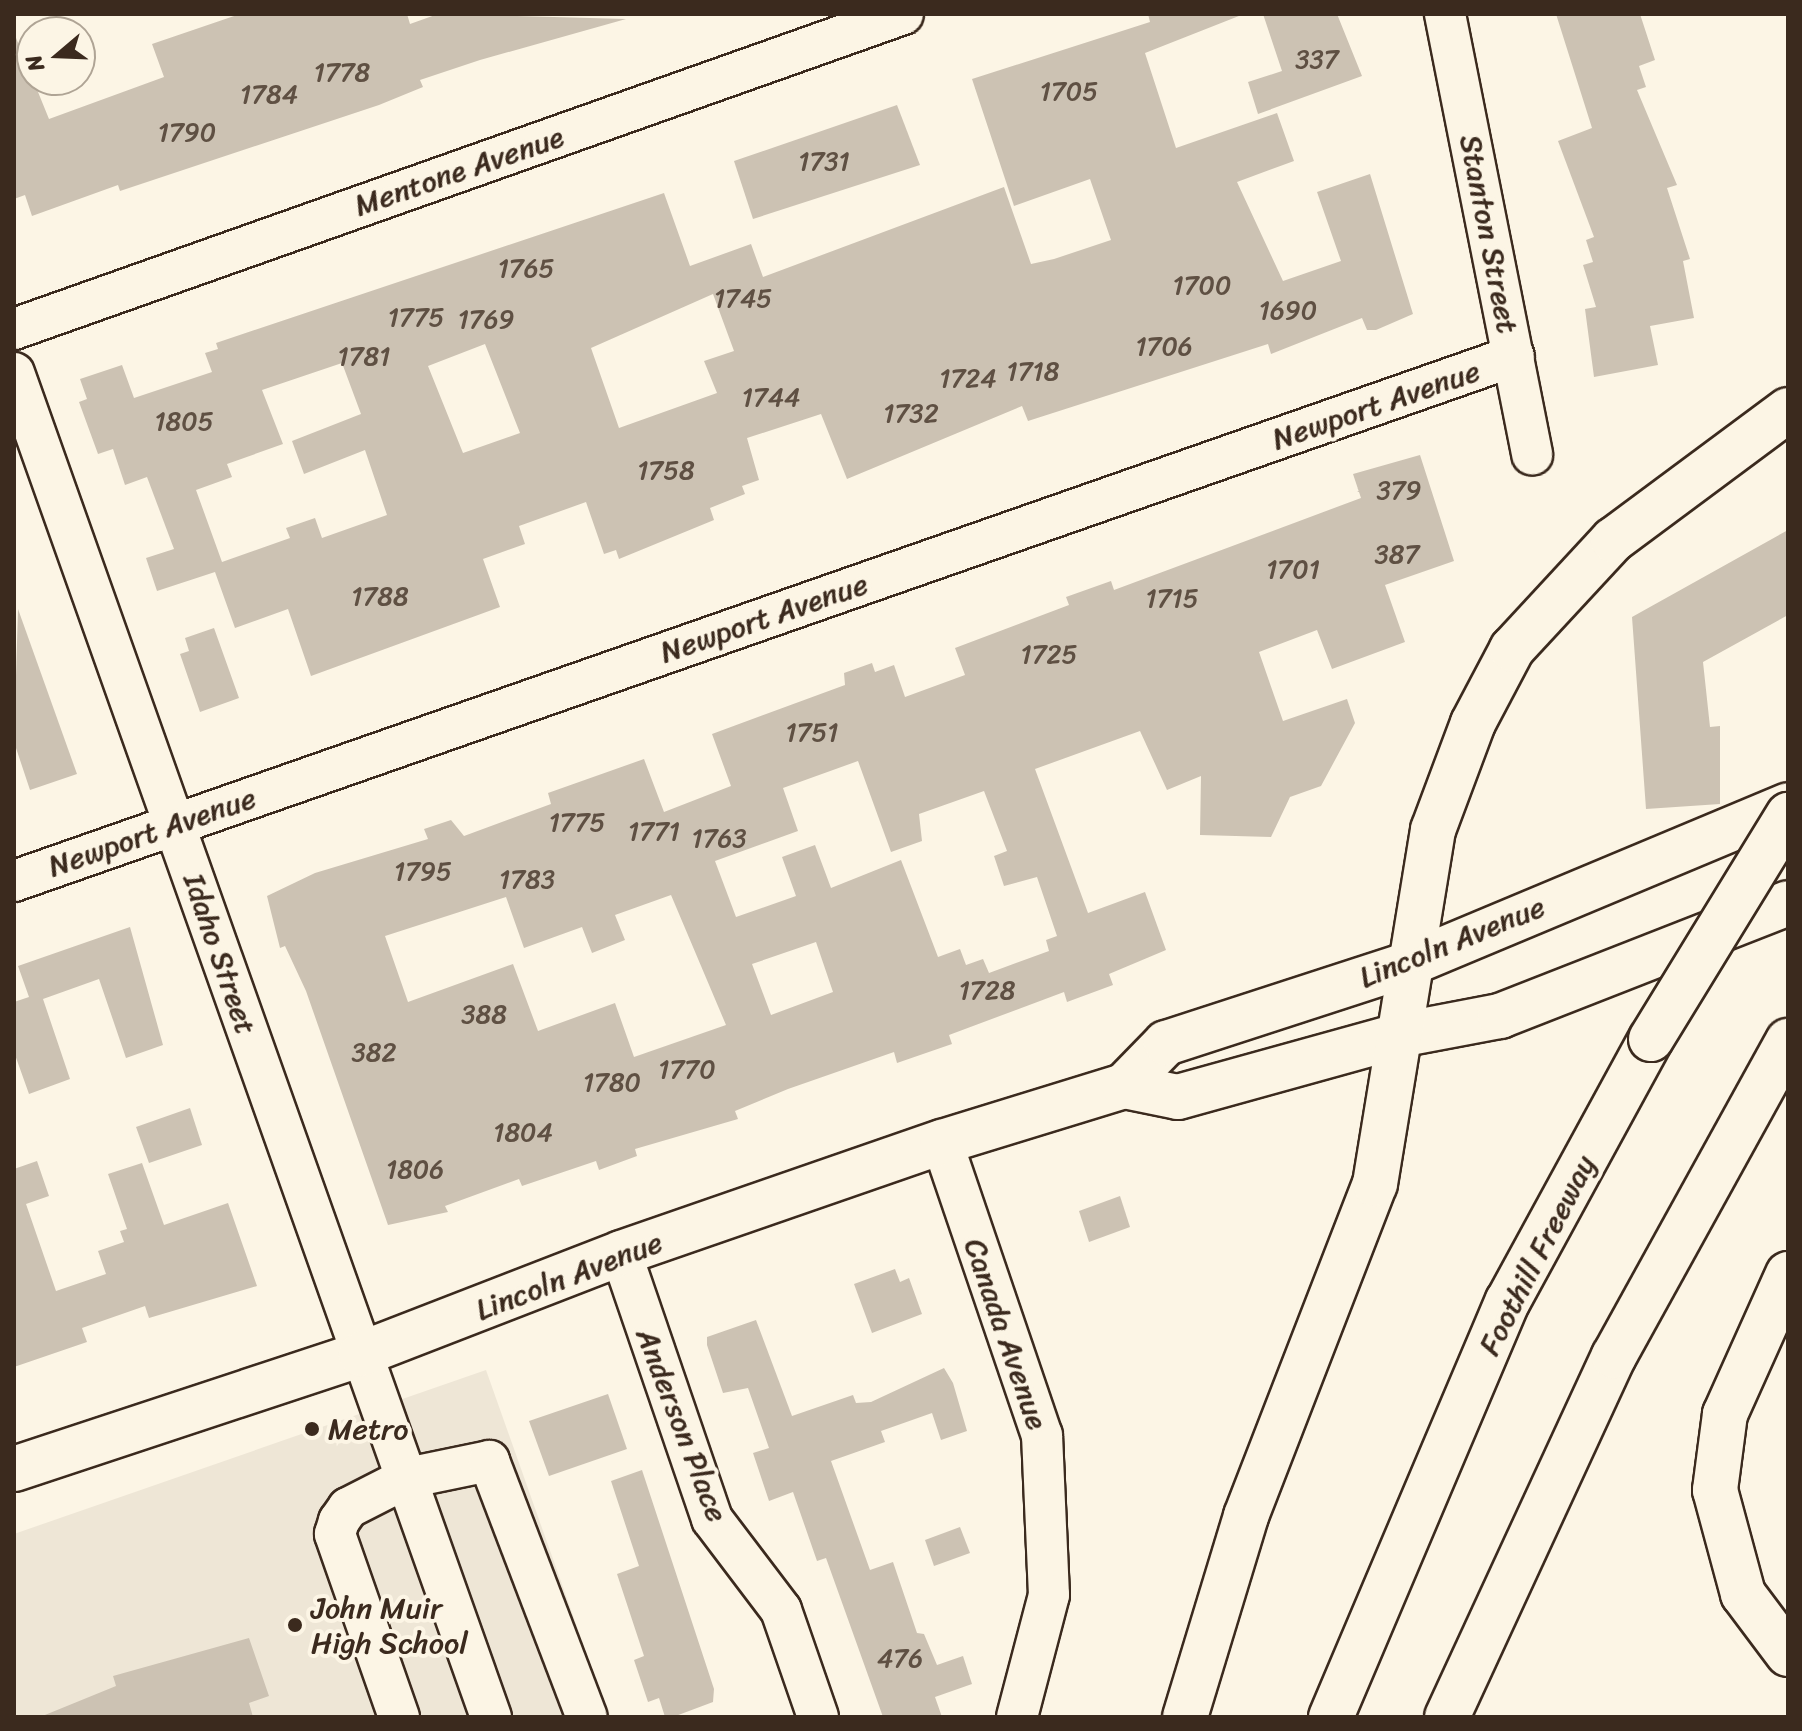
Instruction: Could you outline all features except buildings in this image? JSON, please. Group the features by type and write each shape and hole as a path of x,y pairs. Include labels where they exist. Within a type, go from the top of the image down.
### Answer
{"main road":[{"path":"1185,1717 1246,1516 1375,1184 1405,1034 1406,965 1447,784 1512,649 1613,540 1788,410"},
{"name":"Lincoln Avenue","path":"14,1469 361,1354 621,1253 942,1142 1124,1086 1166,1043 1406,965 1788,805"},
{"name":"Foothill Freeway","path":"1331,1717 1508,1301 1651,1039 1788,815"},
{"name":"Lincoln Avenue","path":"1124,1086 1178,1097 1405,1034 1500,1016 1788,903"},
{"path":"1447,1717 1614,1356 1788,1041"},
{"path":"1788,1274 1725,1414 1715,1490 1743,1594 1788,1654"}],"street":[{"name":"Mentone Avenue","path":"14,329 903,14"},
{"name":"Stanton Street","path":"1445,14 1532,455"},
{"name":"Newport Avenue","path":"14,881 1514,356"},
{"name":"Idaho Street","path":"14,373 491,1717"},
{"name":"Canada Avenue","path":"942,1142 1042,1435 1049,1595 1017,1717"},
{"name":"Anderson Place","path":"621,1253 712,1519 776,1601 818,1717"},
{"path":"399,1717 335,1534 348,1508 407,1478 476,1461 489,1461 499,1474 587,1717"}],"shaded area":[{"name":"John Muir High School","path":"486,1370 609,1717 14,1717 14,1534"}],"place":[{"name":"Metro","path":"312,1429"},
{"name":"John Muir High School","path":"295,1625"}]}
